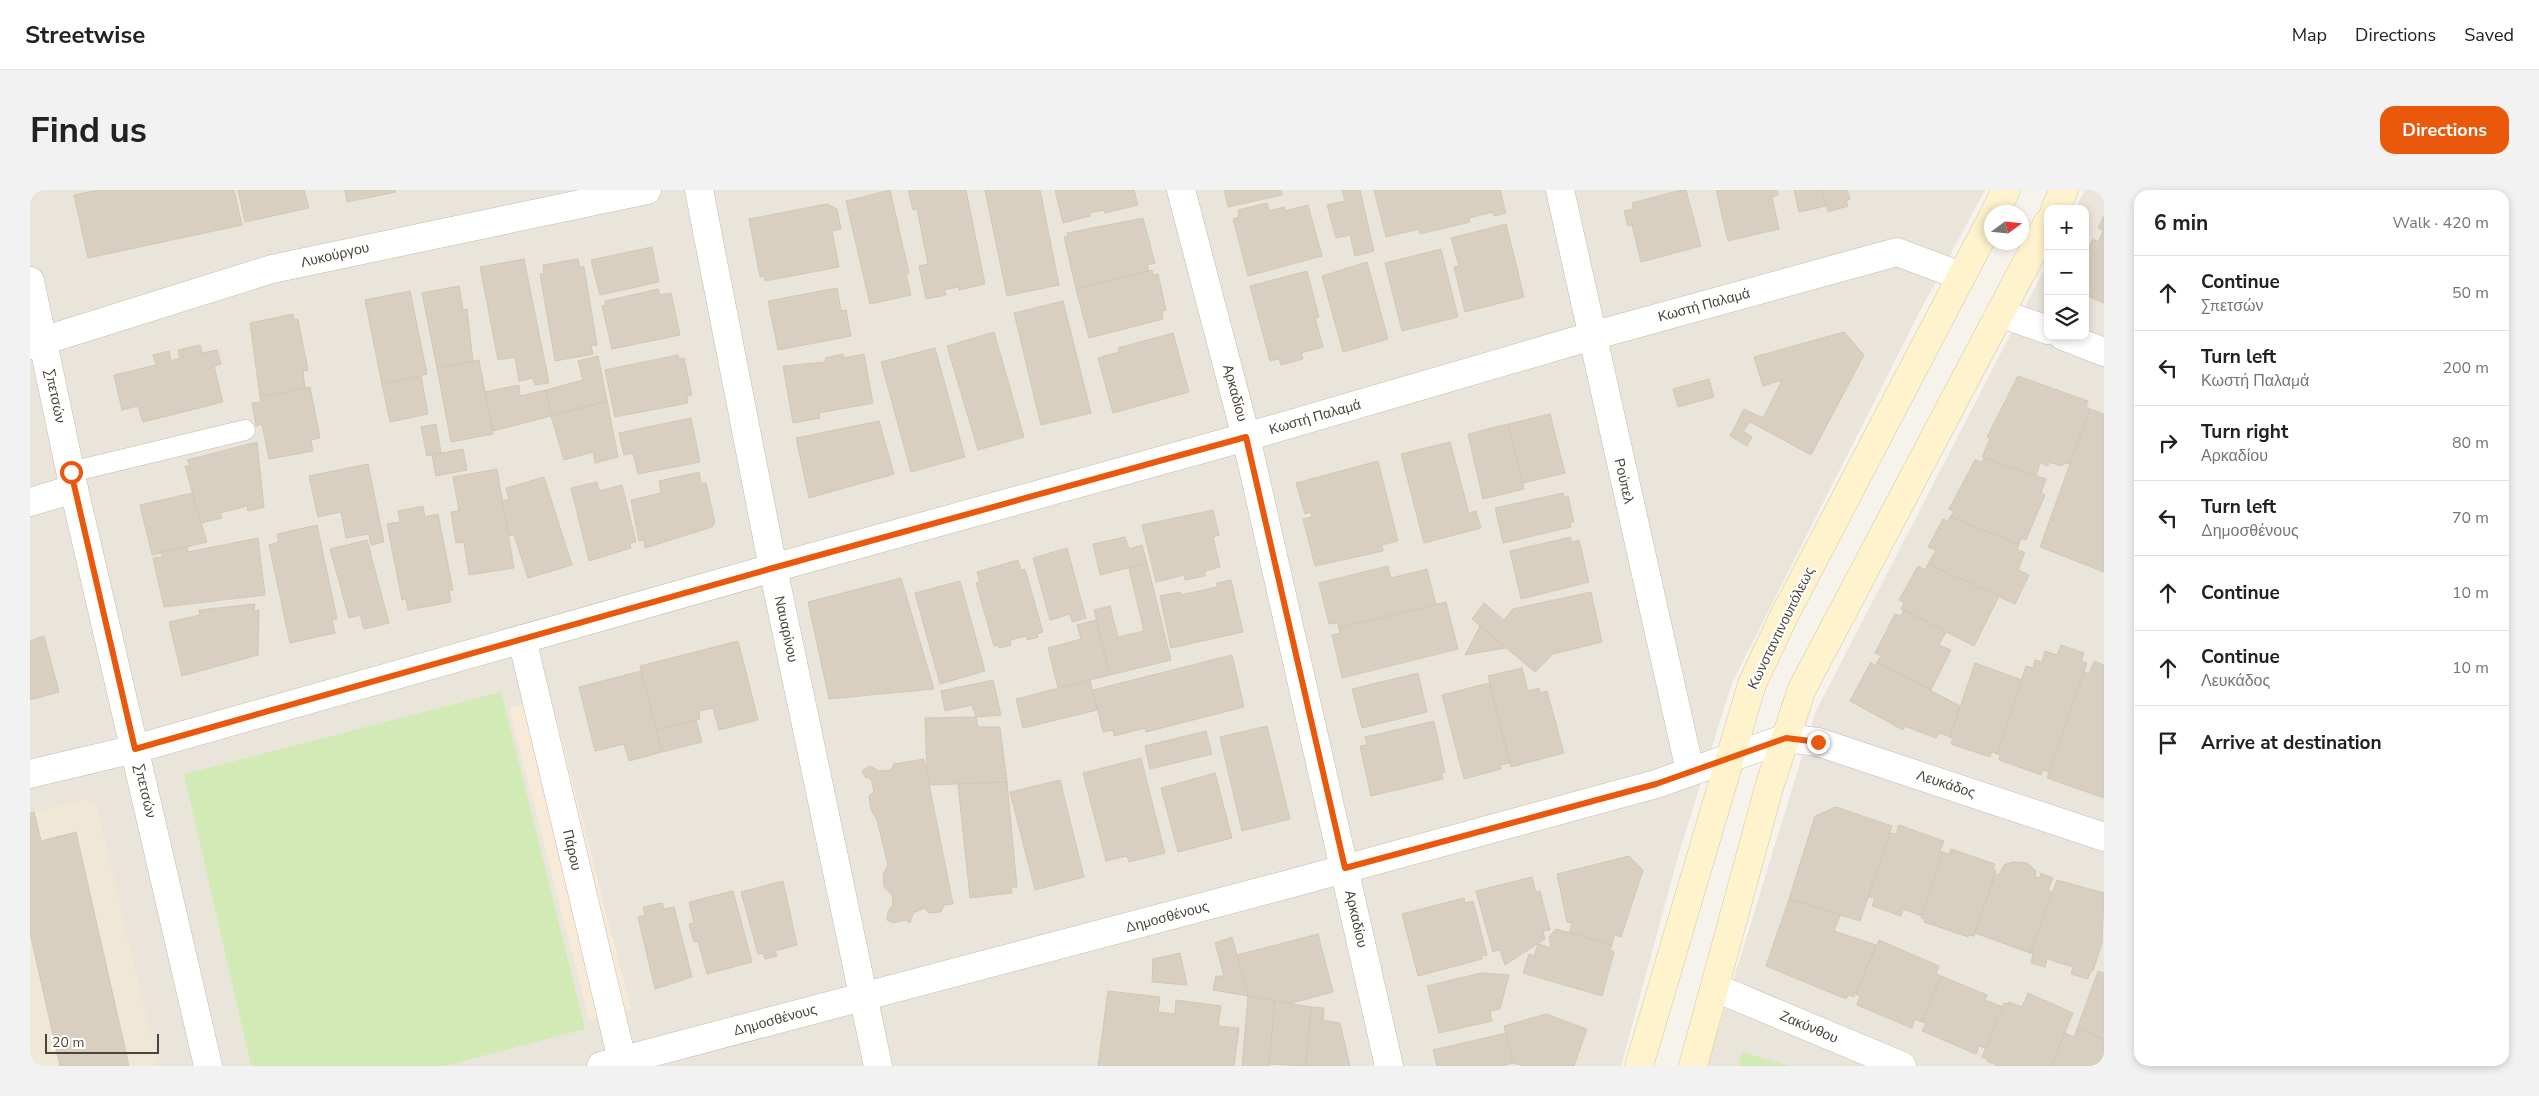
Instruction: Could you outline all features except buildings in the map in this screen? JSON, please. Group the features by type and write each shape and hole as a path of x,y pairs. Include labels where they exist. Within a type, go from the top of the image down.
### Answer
{"main road":[{"path":"1998,205 2006,190"},
{"path":"2057,205 2064,190"},
{"path":"1693,1066 1716,988 1770,784 1802,689 2044,230"},
{"name":"Κωνσταντινουπόλεως","path":"1640,1066 1729,757 1752,684 1784,616 1984,233"}],"street":[{"name":"Λυκούργου","path":"37,343 272,270 647,190"},
{"name":"Ναυαρίνου","path":"699,190 773,568 878,1066"},
{"name":"Αρκαδίου","path":"1181,190 1246,437 1389,1066"},
{"name":"Ρούπελ","path":"1560,190 1690,771"},
{"name":"Κωστή Παλαμά","path":"30,774 135,749 773,568 1246,437 1592,336 1897,252 1961,276"},
{"name":"Σπετσών","path":"30,281 37,343 72,480 208,1066"},
{"path":"2000,313 2044,329"},
{"path":"2073,340 2104,352"},
{"path":"30,502 72,480"},
{"name":"Πάρου","path":"522,639 611,1063"},
{"name":"Δημοσθένους","path":"611,1063 1656,784 1786,738"},
{"name":"Λευκάδος","path":"1786,738 1818,742 2104,837"},
{"name":"Ζακύνθου","path":"1716,988 1902,1066"}],"lane":[{"path":"72,480 245,430"}],"shaded area":[{"path":"30,190 1985,190 1919,313 1732,683 1679,853 1621,1066 30,1066"},
{"path":"2085,190 2104,190 2104,1066 1707,1066 1816,711 2044,270 2044,340 2089,340 2089,205 2077,205"},
{"path":"551,697 631,1009 589,1020 509,708"},
{"path":"86,799 97,806 158,1066 30,1066 30,813"}],"green space":[{"path":"501,692 585,1029 444,1066 251,1066 184,774"},
{"path":"1742,1052 1790,1066 1738,1066"}],"route":[{"path":"71,472 135,749 773,568 1246,437 1345,868 1656,784 1786,738 1818,742"}]}
